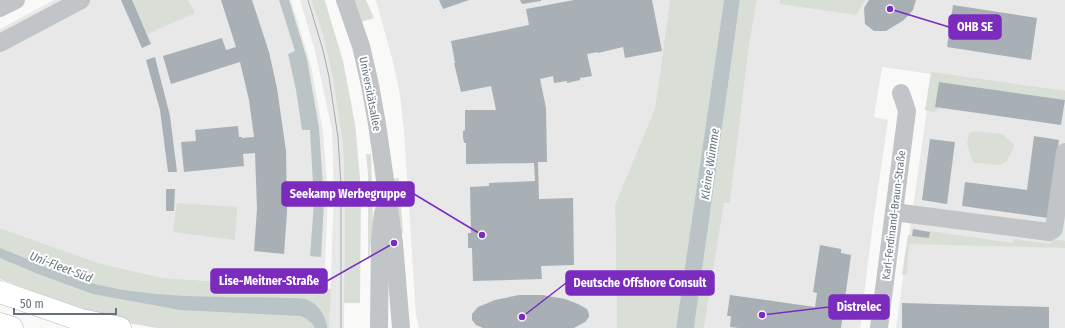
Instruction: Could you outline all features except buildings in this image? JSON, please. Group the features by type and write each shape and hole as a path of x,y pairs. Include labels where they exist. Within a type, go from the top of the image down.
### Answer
{"main road":[{"path":"0,292 81,320 120,328"},
{"path":"0,324 12,328"}],"street":[{"path":"0,8 16,0"},
{"path":"0,43 81,0"},
{"name":"Universitätsallee","path":"345,0 361,46 377,124 394,243 401,328"},
{"name":"Karl-Ferdinand-Braun-Straße","path":"879,328 907,111 901,94"},
{"path":"894,212 1049,232 1054,229 1065,152"},
{"name":"Universitätsallee","path":"378,328 380,238 386,190"}],"shaded area":[{"path":"54,0 291,0 311,66 323,132 328,196 324,288 163,278 98,263 0,228 0,29"},
{"path":"132,0 188,0 195,13 147,34"},
{"path":"300,0 311,0 323,35 333,79 343,147 345,204 344,328 329,328 334,195 332,130 315,51"},
{"path":"311,0 325,1 343,61 355,124 361,189 360,303 344,303 345,204 343,147 333,79 323,35"},
{"path":"354,0 366,0 374,18 361,22"},
{"path":"376,0 670,0 655,108 615,205 617,328 419,328 416,314 404,131 400,95 393,62"},
{"path":"670,0 724,0 676,328 617,328 615,205 655,108"},
{"path":"740,0 757,0 749,46 730,203 724,203 704,328 694,328"},
{"path":"757,0 1065,0 1065,328 896,328 932,74 882,67 874,117 888,120 860,328 704,328 724,202 730,203 749,46"},
{"path":"780,0 865,0 856,15 780,4"},
{"path":"931,72 1065,91 1065,100 939,82 935,107 939,108 934,112 925,110"},
{"path":"974,131 1002,134 1013,144 1014,146 1007,161 1000,165 973,162 967,144 969,134"},
{"path":"366,154 371,154 373,223 369,259 368,173"},
{"path":"399,178 403,233 396,233 390,179"},
{"path":"177,203 237,207 235,240 173,232"},
{"path":"0,228 98,263 163,278 331,289 329,328 157,328 123,322 59,303 0,279"},
{"path":"930,231 1013,243 1014,239 1050,244 1051,239 1065,241 1065,248 909,244 907,274 902,275 908,235 929,238"}],"water":[{"path":"279,0 289,0 307,59 319,128 324,201 321,257 310,256 314,202 310,130 302,130 296,90 288,54 295,51"},
{"name":"Kleine Wümme","path":"724,0 740,0 694,328 676,328"},
{"path":"0,248 88,282 112,288 137,292 188,296 305,299 314,303 320,310 325,319 327,328 315,328 309,321 301,316 180,310 93,294 38,274 0,258"}],"tram line":[{"path":"308,0 323,50 329,77 338,137 341,186 341,328"}],"place":[{"name":"OHB SE","path":"890,9"},
{"name":"Seekamp Werbegruppe","path":"482,235"},
{"name":"Lise-Meitner-Straße","path":"394,243"},
{"name":"Distrelec","path":"762,315"},
{"name":"Deutsche Offshore Consult","path":"522,317"}],"water label":[{"name":"Uni-Fleet-Süd","path":"61,267"}]}
